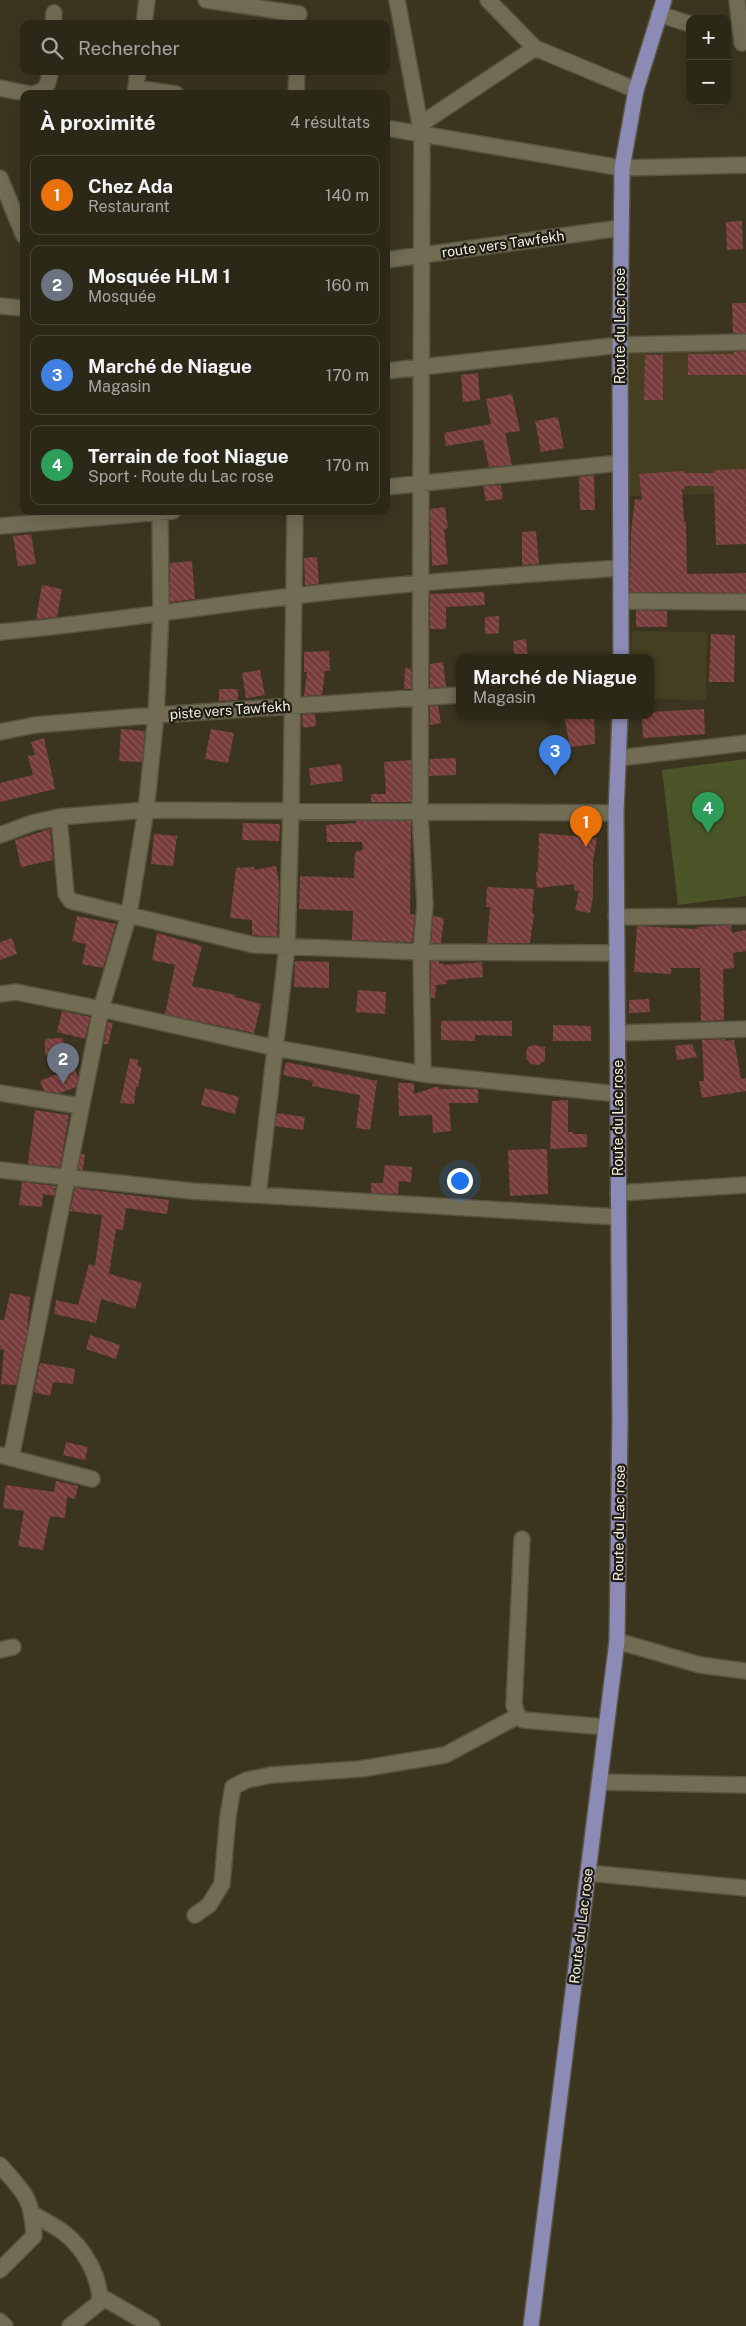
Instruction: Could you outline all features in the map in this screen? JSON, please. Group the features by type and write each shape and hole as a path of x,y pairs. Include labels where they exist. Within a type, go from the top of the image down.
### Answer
{"main road":[{"name":"Route du Lac rose","path":"621,654 620,228 622,168 636,90 661,7"},
{"name":"Route du Lac rose","path":"531,2326 617,1641 620,1422 619,1033 616,813 620,719"}],"street":[{"path":"145,20 148,0"},
{"path":"206,0 299,13"},
{"path":"397,0 421,129 422,581 420,813 425,904 421,952 423,1074"},
{"path":"731,39 744,43 737,0"},
{"path":"491,2 535,48 636,90"},
{"path":"661,7 686,22"},
{"path":"421,129 535,48"},
{"path":"43,90 49,82 50,75"},
{"path":"136,90 138,75"},
{"path":"296,90 297,75"},
{"path":"0,88 20,92"},
{"path":"390,128 421,129 622,168 746,165"},
{"path":"0,178 20,226"},
{"name":"route vers Tawfekh","path":"390,259 620,228"},
{"path":"0,306 20,308"},
{"path":"390,370 620,345 746,342"},
{"path":"390,486 620,463"},
{"path":"0,526 129,515"},
{"path":"92,1479 5,1456 68,1176 80,1106 101,1008 129,914 146,810 156,715 164,515"},
{"path":"258,1195 286,947 292,810 295,515"},
{"path":"0,632 68,626 161,612 422,581 621,568"},
{"path":"621,600 746,602"},
{"name":"piste vers Tawfekh","path":"0,732 35,725 156,715 456,695"},
{"path":"619,758 746,743"},
{"path":"1,833 59,817 146,810 616,813"},
{"path":"59,817 68,897 71,900 245,943 286,947 421,952 617,953"},
{"path":"616,917 746,916"},
{"path":"0,994 16,992 101,1008 276,1048 423,1074 618,1094"},
{"path":"619,1033 746,1029"},
{"path":"0,1093 80,1106"},
{"path":"0,1170 191,1191 618,1217"},
{"path":"618,1193 746,1185"},
{"path":"522,1539 514,1705 518,1716 523,1720 606,1727"},
{"path":"617,1641 700,1665 746,1671"},
{"path":"195,1915 209,1905 222,1884 228,1816 233,1787 247,1780 271,1774 360,1769 446,1755 518,1716"},
{"path":"600,1782 746,1785"},
{"path":"588,1873 746,1888"},
{"path":"0,2164 27,2196 32,2214 34,2236 0,2270"},
{"path":"32,2214 64,2232 86,2258 100,2287 100,2302 70,2326"},
{"path":"100,2296 152,2326"},
{"path":"0,2321 5,2326"}],"shaded area":[{"path":"746,350 746,493 626,496 628,354"},
{"path":"632,631 707,632 706,700 654,699 654,654 631,654"}],"green space":[{"path":"746,759 746,896 678,905 662,770"}],"building":[{"path":"742,221 743,249 727,250 726,222"},
{"path":"732,303 746,303 746,333 733,333"},
{"path":"746,351 746,375 688,375 688,354 734,354 734,352"},
{"path":"645,355 663,355 663,400 644,400"},
{"path":"478,373 480,400 463,402 461,375"},
{"path":"512,394 520,431 505,433 512,465 489,467 483,440 446,446 444,433 491,424 486,399"},
{"path":"558,417 564,448 541,452 535,421"},
{"path":"746,469 746,544 716,545 714,486 684,486 685,489 682,489 684,522 686,522 687,574 746,573 746,593 630,592 631,532 635,499 642,500 639,474 684,471 684,473 714,473 714,470"},
{"path":"594,475 595,510 580,510 579,477"},
{"path":"501,485 503,499 486,501 483,486"},
{"path":"445,507 448,528 444,529 448,564 432,566 430,509"},
{"path":"536,531 539,564 522,565 522,532"},
{"path":"31,534 36,564 18,566 13,536"},
{"path":"317,557 319,584 305,585 304,558"},
{"path":"192,561 195,599 170,602 170,563"},
{"path":"42,585 62,589 57,617 36,619"},
{"path":"484,592 485,605 446,607 446,629 430,629 430,594"},
{"path":"636,610 667,611 667,627 636,627"},
{"path":"499,616 499,633 485,634 485,617"},
{"path":"711,634 735,635 734,682 709,682"},
{"path":"526,639 528,654 514,654 513,641"},
{"path":"329,651 330,671 325,671 322,695 304,696 307,672 304,672 304,652"},
{"path":"443,662 446,687 430,688 430,664"},
{"path":"405,668 411,669 411,689 404,689"},
{"path":"260,670 265,695 246,698 242,673"},
{"path":"219,689 238,689 238,700 219,701"},
{"path":"430,706 438,706 441,723 430,725"},
{"path":"704,709 705,734 643,738 642,719 654,719 654,712"},
{"path":"315,714 316,726 303,728 302,715"},
{"path":"565,719 594,719 595,744 570,747"},
{"path":"121,729 145,731 142,762 119,761"},
{"path":"211,729 234,733 228,763 205,759"},
{"path":"44,738 55,789 0,802 0,783 33,775 28,756 35,755 31,742"},
{"path":"456,758 456,775 429,776 430,759"},
{"path":"411,760 411,802 371,802 371,794 386,794 384,762"},
{"path":"341,764 343,781 311,785 309,768"},
{"path":"356,821 411,821 410,914 415,915 412,942 352,940 353,911 299,909 300,876 354,878 355,852 363,850 362,842 327,842 326,825 356,823"},
{"path":"243,823 280,824 279,841 242,840"},
{"path":"50,829 53,860 21,867 15,840"},
{"path":"539,833 597,838 593,861 593,897 590,913 575,910 579,891 574,890 574,884 537,888 536,872 538,872"},
{"path":"154,834 177,836 173,866 151,864"},
{"path":"276,866 279,883 277,937 252,935 252,920 230,918 236,868 254,867 254,870"},
{"path":"487,887 534,889 532,914 534,914 530,943 487,943 490,907 486,907"},
{"path":"77,916 116,924 103,968 82,964 86,944 72,941"},
{"path":"433,916 444,918 441,943 431,943"},
{"path":"731,925 732,933 746,930 746,951 733,953 734,968 723,969 724,1020 701,1021 700,968 671,968 671,974 634,972 637,926 697,929 697,927"},
{"path":"157,933 202,946 192,986 236,995 235,997 261,1004 254,1033 165,1014 175,965 152,960"},
{"path":"12,938 17,954 0,960 0,942"},
{"path":"295,961 329,962 329,988 294,987"},
{"path":"431,961 439,961 439,964 443,963 444,965 482,962 483,977 446,980 447,984 436,985 435,998 431,998"},
{"path":"358,990 386,992 385,1014 356,1012"},
{"path":"649,999 650,1012 629,1013 629,1000"},
{"path":"62,1011 90,1017 85,1039 57,1032"},
{"path":"441,1021 512,1021 512,1036 475,1035 475,1041 441,1040"},
{"path":"108,1022 113,1023 108,1044 104,1044"},
{"path":"553,1025 591,1026 591,1041 553,1041"},
{"path":"62,1038 69,1055 45,1055 45,1039"},
{"path":"725,1039 725,1041 734,1040 741,1079 746,1078 746,1091 702,1098 699,1081 704,1081 702,1040"},
{"path":"692,1044 697,1057 677,1060 675,1046"},
{"path":"533,1045 545,1047 545,1060 539,1065 531,1064 526,1058 527,1048"},
{"path":"130,1058 138,1060 138,1066 142,1067 138,1087 136,1087 134,1104 120,1103"},
{"path":"286,1062 377,1081 370,1130 356,1128 360,1095 312,1086 313,1081 283,1075"},
{"path":"74,1067 78,1077 76,1087 60,1093 44,1091 40,1081"},
{"path":"398,1083 414,1083 414,1094 438,1086 439,1089 478,1089 478,1103 449,1103 451,1131 433,1133 432,1115 399,1116"},
{"path":"205,1088 239,1097 235,1114 201,1105"},
{"path":"568,1100 568,1132 587,1134 587,1147 550,1149 552,1101"},
{"path":"35,1110 69,1115 60,1167 28,1164"},
{"path":"277,1113 305,1117 303,1130 275,1126"},
{"path":"547,1149 548,1194 510,1196 508,1150"},
{"path":"81,1154 85,1155 83,1170 78,1169"},
{"path":"385,1165 412,1167 411,1182 399,1181 398,1194 371,1193 371,1183 383,1183"},
{"path":"22,1182 56,1186 54,1196 43,1194 42,1207 19,1205"},
{"path":"75,1188 169,1200 167,1214 126,1208 123,1230 116,1229 109,1274 142,1283 135,1309 101,1299 96,1323 54,1314 56,1300 78,1305 89,1264 95,1266 102,1215 70,1211"},
{"path":"10,1293 30,1297 27,1333 16,1385 1,1384 4,1350 0,1349 0,1320 4,1320"},
{"path":"90,1335 120,1345 116,1359 86,1349"},
{"path":"40,1363 75,1369 73,1384 53,1382 50,1396 34,1392"},
{"path":"66,1442 88,1447 85,1460 63,1455"},
{"path":"56,1481 78,1486 75,1499 67,1497 65,1518 50,1516 43,1550 18,1546 24,1511 3,1508 6,1485 54,1492"}],"place":[{"name":"Marché de Niague","path":"555,776"},
{"name":"Terrain de foot Niague","path":"708,833"},
{"name":"Chez Ada","path":"586,847"},
{"name":"Mosquée HLM 1","path":"63,1084"}]}
